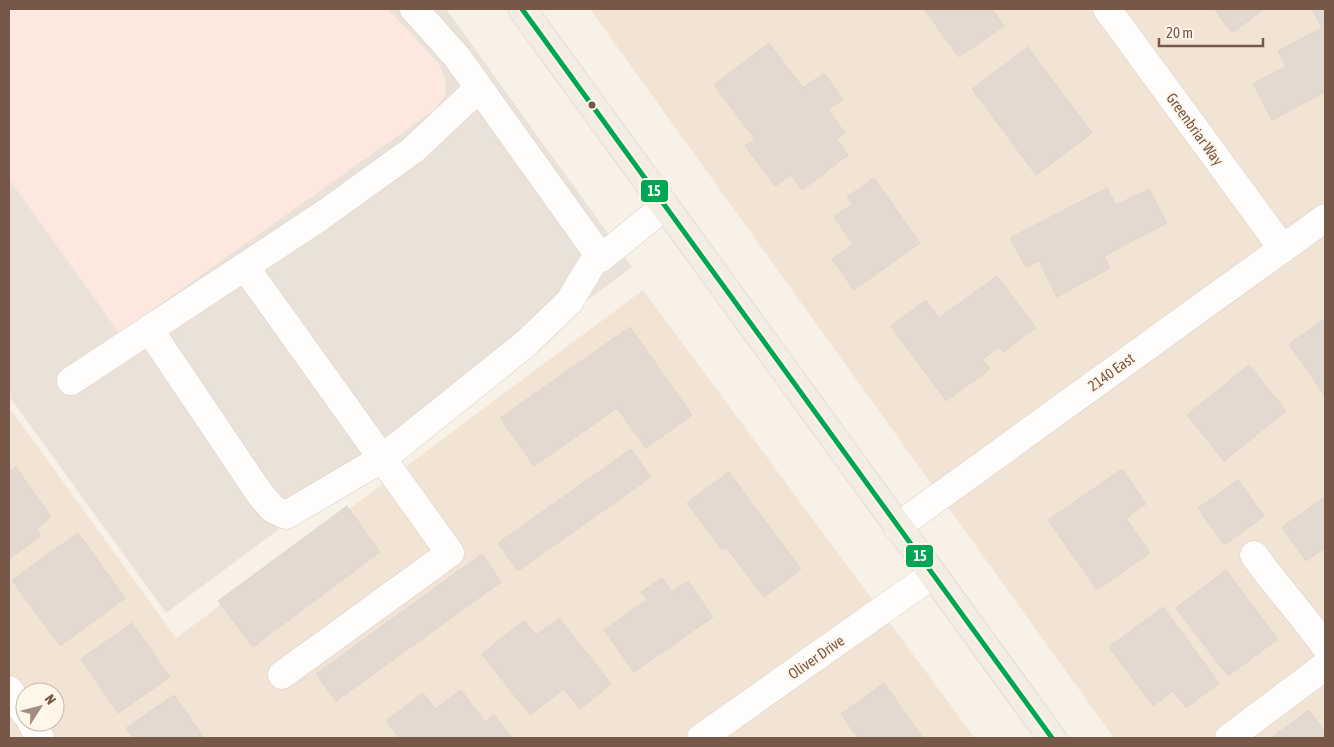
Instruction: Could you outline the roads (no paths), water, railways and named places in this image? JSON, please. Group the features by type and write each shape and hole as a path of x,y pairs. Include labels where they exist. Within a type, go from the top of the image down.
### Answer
{"main road":[{"path":"522,9 1052,738"}],"street":[{"path":"414,9 457,57 601,258 665,206"},
{"name":"Greenbriar Way","path":"1107,9 1282,249"},
{"path":"71,380 320,218 413,150 479,88"},
{"name":"2140 East","path":"897,527 1325,218"},
{"path":"149,329 260,494 273,509 286,515 382,458 524,345 569,302 598,254"},
{"path":"245,266 450,553 282,675"},
{"path":"1254,555 1325,646"},
{"name":"Oliver Drive","path":"700,738 932,575"},
{"path":"1229,738 1325,666"}]}
